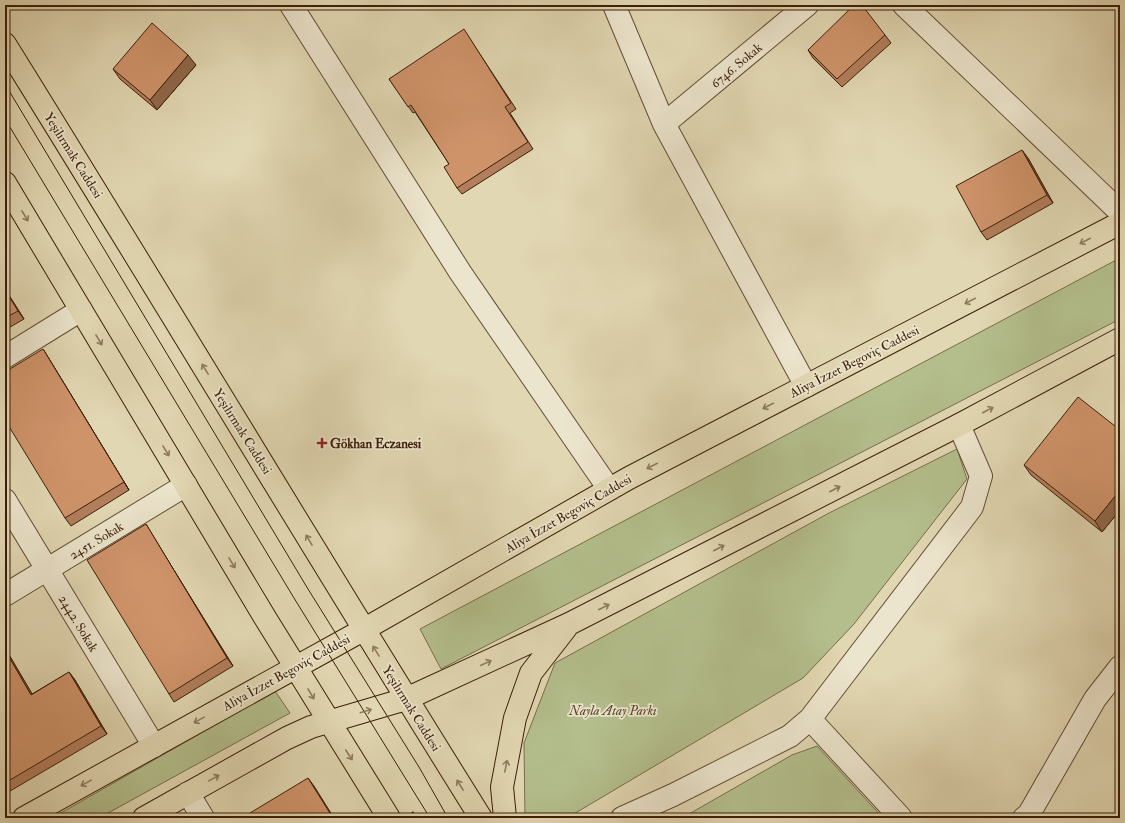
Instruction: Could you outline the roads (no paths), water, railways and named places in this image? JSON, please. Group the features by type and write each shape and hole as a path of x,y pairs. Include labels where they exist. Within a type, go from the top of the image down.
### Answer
{"main road":[{"name":"Yeşilırmak Caddesi","path":"5,44 282,494 363,630 481,818"},
{"path":"5,183 294,666 389,818"},
{"name":"Aliya İzzet Begoviç Caddesi","path":"24,818 294,666 363,630 609,489 1120,223"},
{"path":"144,818 287,738 310,727 406,699 569,624 959,425 1120,339"},
{"path":"506,818 502,787 515,718 531,673 569,624"}],"street":[{"path":"290,5 460,272 609,489"},
{"path":"614,5 664,124 806,386"},
{"name":"6746. Sokak","path":"664,124 808,5"},
{"path":"904,5 1120,212"},
{"path":"5,356 81,310"},
{"path":"622,818 659,810 790,736 810,719 972,507 981,476 959,425"},
{"name":"2451. Sokak","path":"5,595 186,486"},
{"name":"2442. Sokak","path":"5,500 154,746"},
{"path":"1024,818 1029,814 1096,699 1120,667"},
{"path":"810,719 901,818"},
{"path":"188,793 203,818"}],"tram line":[{"path":"5,84 308,589 419,767 448,818"},
{"path":"5,119 294,598 430,818"}],"place":[{"name":"Gökhan Eczanesi","path":"322,443"}],"park label":[{"name":"Nayla Atay Parkı","path":"613,710"}]}
